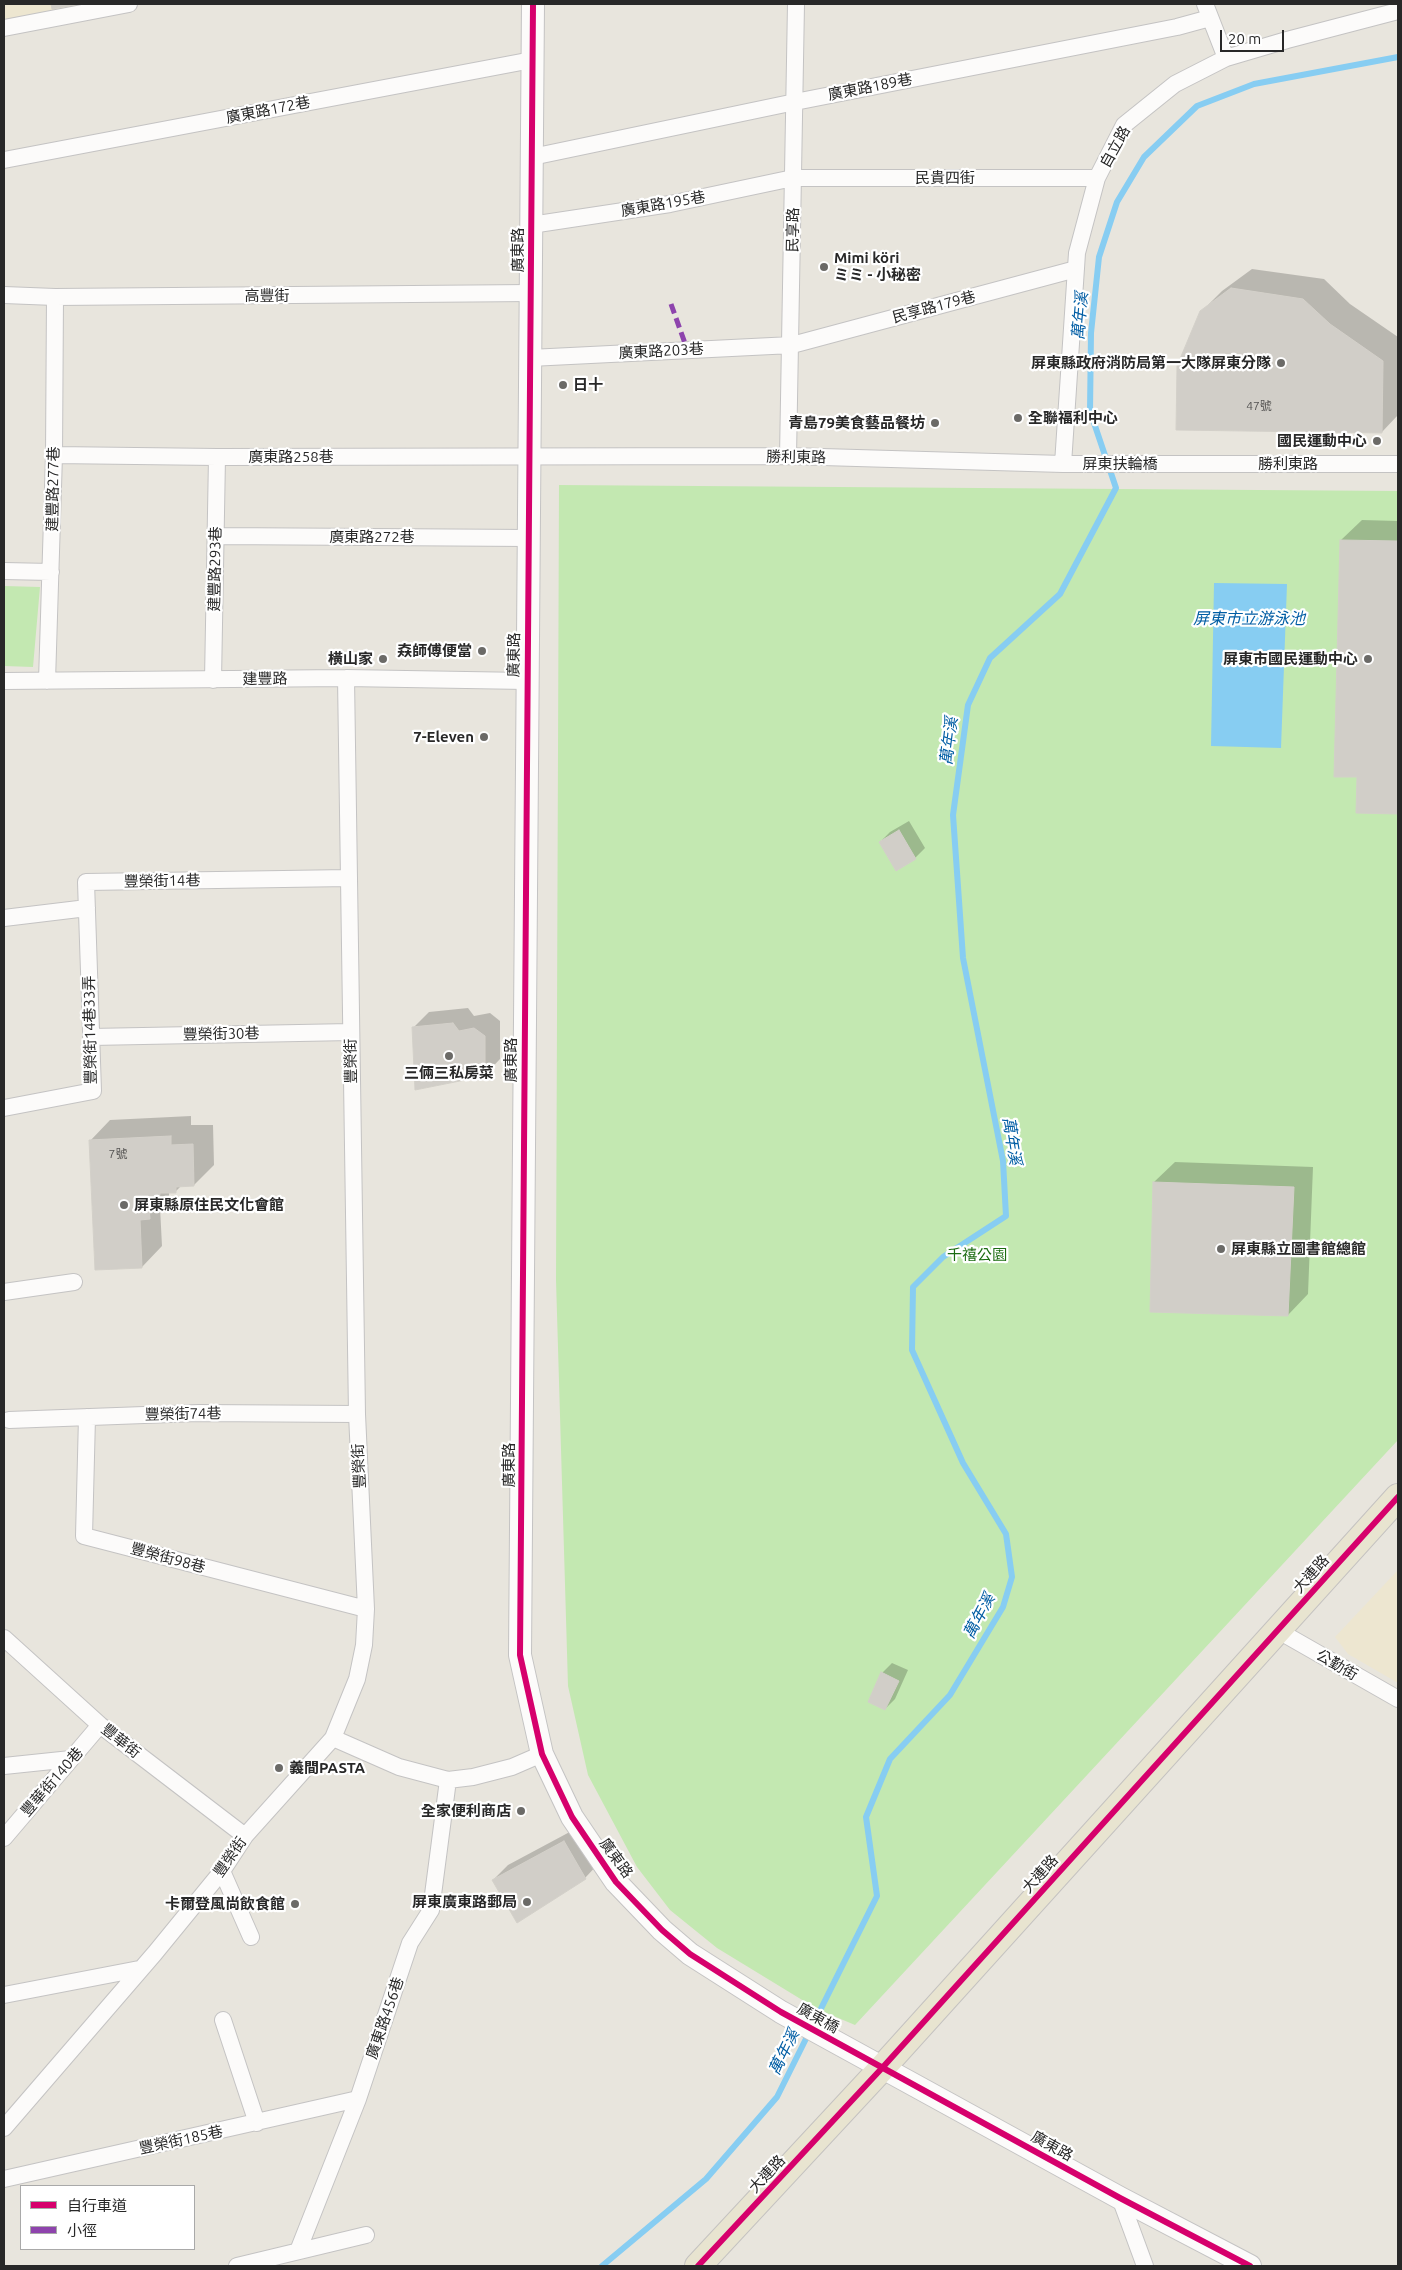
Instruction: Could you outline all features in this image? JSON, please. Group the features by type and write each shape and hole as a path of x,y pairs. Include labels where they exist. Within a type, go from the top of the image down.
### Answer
{"main road":[{"name":"大連路","path":"698,2266 883,2067 1398,1497"}],"street":[{"path":"4,28 129,4"},
{"name":"廣東路","path":"533,4 529,538 526,681 520,1655 542,1754 572,1817 616,1882 662,1930 690,1954 781,2012"},
{"name":"民享路","path":"788,456 792,345 796,4"},
{"path":"1208,11 1226,58"},
{"name":"廣東路189巷","path":"532,157 795,102 1177,27 1208,11"},
{"name":"自立路","path":"1063,464 1077,253 1097,178 1124,125 1175,84 1226,58 1398,11"},
{"name":"廣東路172巷","path":"4,160 532,60"},
{"name":"民貴四街","path":"793,178 1097,178"},
{"name":"廣東路195巷","path":"531,225 670,204 793,178"},
{"name":"民享路179巷","path":"792,345 1076,268"},
{"name":"高豐街","path":"4,295 55,297 531,294"},
{"name":"建豐路277巷","path":"47,681 54,455 55,297"},
{"name":"廣東路203巷","path":"530,358 792,345"},
{"name":"廣東路258巷","path":"54,455 529,458"},
{"name":"勝利東路","path":"529,458 788,456 1063,464"},
{"name":"建豐路293巷","path":"212,680 217,457"},
{"name":"屏東扶輪橋","path":"1063,464 1178,464"},
{"name":"勝利東路","path":"1178,464 1398,464"},
{"name":"廣東路272巷","path":"216,536 529,538"},
{"path":"4,571 51,572"},
{"name":"建豐路","path":"4,681 346,678 526,681"},
{"name":"豐榮街","path":"4,2128 124,1990 139,1969 155,1953 222,1871 245,1836 333,1738 357,1679 364,1645 366,1609 357,1414 346,678"},
{"name":"豐榮街14巷","path":"87,908 86,882 349,878"},
{"path":"4,918 87,908"},
{"name":"豐榮街14巷33弄","path":"4,1108 93,1091 87,908"},
{"name":"豐榮街30巷","path":"91,1037 351,1032"},
{"path":"4,1292 74,1282"},
{"name":"豐榮街74巷","path":"9,1420 198,1413 357,1414"},
{"name":"豐榮街98巷","path":"87,1417 84,1536 366,1609"},
{"name":"公勤街","path":"1277,1630 1398,1699"},
{"name":"豐華街","path":"4,1638 100,1725 245,1836"},
{"name":"豐華街140巷","path":"4,1838 100,1725"},
{"path":"333,1738 399,1767 448,1780 474,1777 512,1767 542,1754"},
{"path":"4,1766 71,1759"},
{"name":"廣東路456巷","path":"298,2251 358,2099 410,1943 431,1910 448,1780"},
{"path":"222,1871 251,1937"},
{"path":"4,1995 139,1969"},
{"name":"廣東橋","path":"781,2012 844,2046"},
{"path":"223,2020 257,2123"},
{"name":"廣東路","path":"844,2046 1120,2198 1250,2266"},
{"name":"豐榮街185巷","path":"4,2179 358,2099"},
{"path":"1120,2198 1145,2266"},
{"path":"237,2266 366,2235"}],"shaded area":[{"path":"4,4 93,4 4,23"},
{"path":"1398,1570 1398,1683 1348,1654 1335,1637"}],"green space":[{"name":"千禧公園","path":"559,485 1398,491 1398,1440 855,2025 817,2009 717,1948 670,1910 637,1867 588,1775 568,1686 556,1280"},
{"path":"4,586 40,587 33,667 4,666"}],"water":[{"name":"屏東市立游泳池","path":"1214,583 1287,584 1281,748 1211,746"}],"building":[{"path":"51,4 79,4 52,9"},
{"name":"屏東縣政府消防局第一大隊屏東分隊","path":"1231,288 1303,299 1330,324 1383,361 1382,433 1176,430 1177,366 1200,311"},
{"name":"屏東市國民運動中心","path":"1340,540 1398,541 1398,814 1356,813 1357,777 1334,777"},
{"path":"899,830 916,859 896,871 879,842"},
{"name":"三倆三私房菜","path":"453,1023 459,1031 474,1028 485,1036 485,1076 415,1090 412,1027"},
{"name":"屏東縣原住民文化會館","path":"171,1136 171,1145 193,1144 194,1186 176,1187 176,1193 160,1193 159,1203 149,1207 150,1219 140,1220 142,1268 95,1270 89,1140"},
{"name":"屏東縣立圖書館總館","path":"1153,1182 1294,1187 1288,1316 1150,1312"},
{"path":"881,1672 899,1681 885,1710 868,1702"},
{"name":"屏東廣東路郵局","path":"564,1841 586,1879 517,1923 492,1880"}],"waterway":[{"name":"萬年溪","path":"602,2266 706,2179 777,2097 877,1896 866,1817 890,1759 950,1695 1003,1607 1012,1577 1006,1534 963,1463 912,1350 913,1287 943,1257 1006,1216 1003,1161 963,958 953,815 968,705 990,658 1060,594 1116,488 1090,411 1091,333 1099,257 1117,202 1144,157 1197,106 1254,84 1398,57"}],"marked path":[{"path":"671,304 687,349"}],"cycle path":[{"path":"533,4 520,1655 542,1754 572,1817 616,1882 662,1930 690,1954 781,2012 1120,2198 1250,2266"},
{"path":"698,2266 883,2067 1398,1497"}],"place":[{"name":"Mimi köri ミミ - 小秘密","path":"824,267"},
{"name":"屏東縣政府消防局第一大隊屏東分隊","path":"1281,363"},
{"name":"日十","path":"563,385"},
{"name":"全聯福利中心","path":"1018,418"},
{"name":"青島79美食藝品餐坊","path":"935,423"},
{"name":"國民運動中心","path":"1377,441"},
{"name":"𡘙師傅便當","path":"482,651"},
{"name":"橫山家","path":"383,659"},
{"name":"屏東市國民運動中心","path":"1368,659"},
{"name":"7-Eleven","path":"484,737"},
{"name":"三倆三私房菜","path":"449,1056"},
{"name":"屏東縣原住民文化會館","path":"124,1205"},
{"name":"屏東縣立圖書館總館","path":"1221,1249"},
{"name":"義間PASTA","path":"279,1768"},
{"name":"全家便利商店","path":"521,1811"},
{"name":"屏東廣東路郵局","path":"527,1902"},
{"name":"卡爾登風尚飲食館","path":"295,1904"}]}
